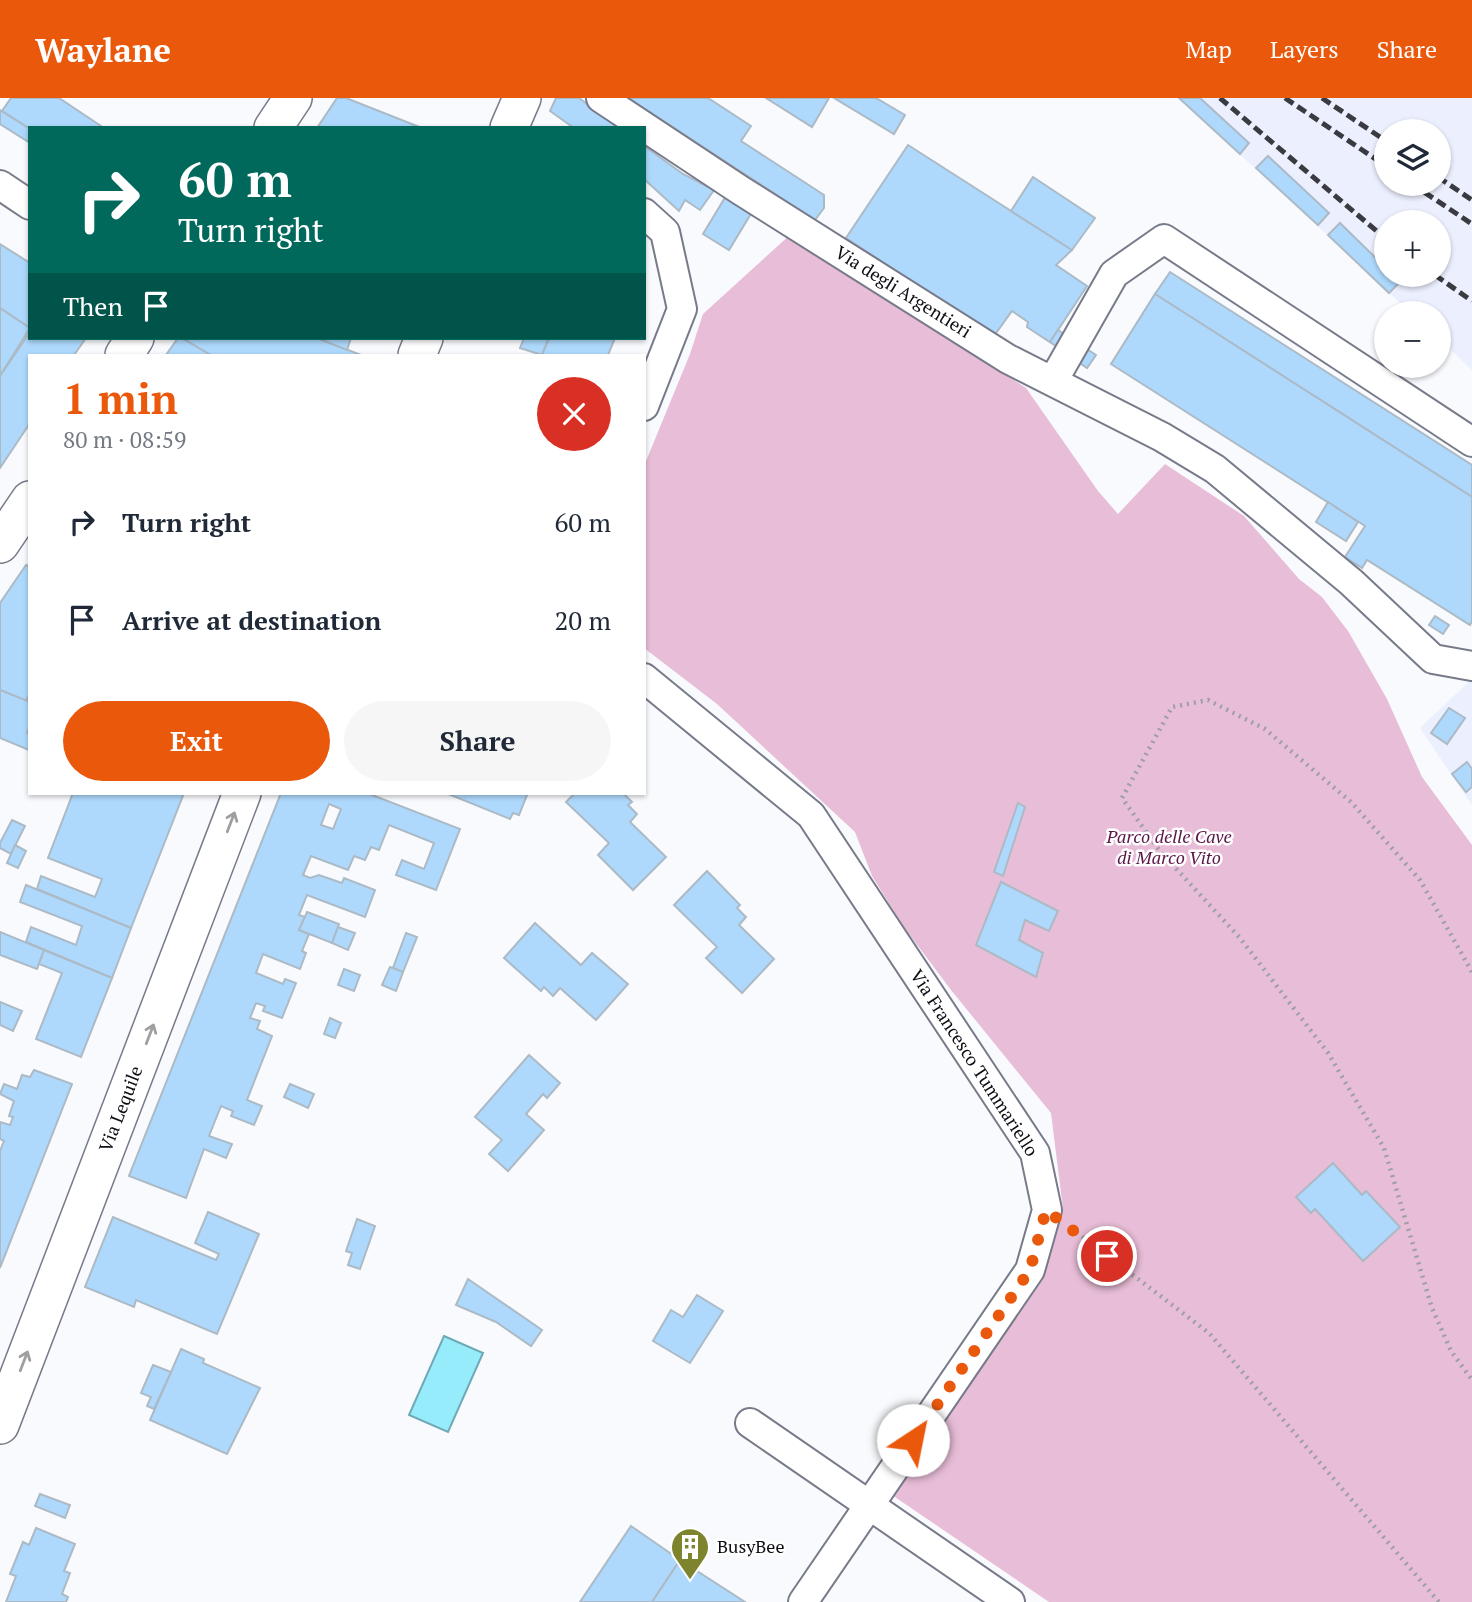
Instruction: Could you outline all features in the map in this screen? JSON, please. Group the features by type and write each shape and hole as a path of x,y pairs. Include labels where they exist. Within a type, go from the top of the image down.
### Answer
{"main road":[{"path":"274,126 293,98"},
{"path":"510,126 522,98"},
{"path":"0,544 28,503"},
{"name":"Via Lequile","path":"0,1425 241,795"}],"street":[{"name":"Via degli Argentieri","path":"601,98 643,126"},
{"name":"Via degli Argentieri","path":"646,128 997,351 1162,437 1215,469 1350,582 1433,659 1472,666"},
{"path":"0,185 28,204"},
{"path":"646,215 665,232 682,309 646,402"},
{"path":"1052,381 1114,274 1164,239 1472,442"},
{"name":"Via Francesco Tummariello","path":"646,680 811,815 1035,1153 1046,1210 1030,1270 803,1602"},
{"path":"750,1423 1010,1602"}],"path":[{"path":"1472,972 1420,880 1351,802 1265,729 1208,700 1172,707 1122,798 1159,850 1240,938 1328,1053 1384,1148 1432,1307 1451,1351 1472,1380"},
{"path":"1046,1210 1209,1333 1439,1602"}],"shaded area":[{"path":"1179,98 1472,98 1472,370 1451,350 1451,301 1398,301 1383,287 1451,287 1451,210 1374,210 1374,279"},
{"path":"1472,679 1472,805 1420,728"}],"green space":[{"name":"Parco delle Cave di Marco Vito","path":"792,233 1026,388 1098,491 1118,514 1165,464 1244,516 1299,579 1322,597 1348,631 1387,699 1422,777 1472,845 1472,1602 1049,1602 892,1495 1039,1278 1063,1209 1051,1113 903,926 872,876 855,832 717,704 646,650 646,461 690,354 703,314"}],"water":[{"path":"444,1336 483,1353 448,1432 409,1415"}],"building":[{"path":"11,98 59,98 101,126 28,128 2,111"},
{"path":"337,98 346,98 417,126 318,126"},
{"path":"556,98 579,98 616,126 571,126 550,111"},
{"path":"628,98 708,98 751,126 741,141 824,195 824,208 815,220"},
{"path":"766,98 829,98 812,127"},
{"path":"834,98 876,98 905,115 894,134"},
{"path":"1179,98 1200,98 1249,143 1240,154"},
{"path":"0,110 28,128 28,142 0,124"},
{"path":"908,145 1072,250 1056,265 1087,286 1050,342 1027,327 1028,322 1012,311 994,336 846,238"},
{"path":"646,147 683,174 714,190 700,210 685,200 679,211 646,181"},
{"path":"1268,156 1329,213 1318,225 1256,168"},
{"path":"1033,177 1095,218 1072,250 1011,211"},
{"path":"726,196 752,212 729,250 703,234"},
{"path":"1340,223 1374,256 1374,279 1328,235"},
{"path":"0,244 28,262 28,327 0,308"},
{"path":"1170,272 1472,465 1472,497 1155,294"},
{"path":"1383,287 1395,287 1389,293"},
{"path":"1155,294 1472,497 1470,625 1367,560 1362,568 1345,557 1365,526 1111,364"},
{"path":"0,308 28,327 28,331 0,376"},
{"path":"1058,330 1096,355 1087,368 1050,342"},
{"path":"28,335 28,340 85,340 75,354 28,354 28,426 0,468 0,376"},
{"path":"177,340 185,340 209,354 167,354"},
{"path":"185,340 322,340 358,354 209,354"},
{"path":"322,340 350,340 347,350"},
{"path":"523,340 548,340 542,354 520,348"},
{"path":"548,340 614,340 608,354 542,354"},
{"path":"1328,502 1358,522 1346,541 1316,522"},
{"path":"26,565 28,566 26,701 0,690 0,603"},
{"path":"1435,616 1449,625 1443,634 1429,625"},
{"path":"0,690 28,701 28,750 0,738"},
{"path":"1449,708 1465,718 1447,744 1431,733"},
{"path":"1467,762 1472,769 1472,787 1466,792 1452,774"},
{"path":"72,795 183,795 131,928 37,889 41,876 95,897 102,879 48,858"},
{"path":"280,795 372,795 460,829 436,890 396,875 402,860 424,869 434,843 389,825 379,850 371,847 365,860 354,856 348,870 311,856 303,875 310,878 319,875 342,883 344,878 375,890 365,917 307,895 299,915 305,917 299,930 309,934 302,951 306,953 300,969 263,954 256,973 283,984 285,979 296,983 282,1018 263,1011 265,1006 256,1003 250,1018 260,1021 257,1029 272,1036 247,1100 262,1106 254,1125 231,1116 233,1111 221,1106 209,1136 232,1144 226,1158 204,1149 186,1198 129,1176","holes":["329,804 341,809 333,829 321,825"]},
{"path":"451,795 527,795 519,815 513,813 510,819"},
{"path":"573,795 625,795 632,802 628,805 637,814 630,822 666,857 633,890 598,855 609,843 566,802"},
{"path":"1018,803 1025,807 1003,876 994,872"},
{"path":"12,820 25,826 11,854 0,848 0,843"},
{"path":"15,845 26,851 18,868 7,863"},
{"path":"707,871 740,905 737,908 746,917 739,925 774,959 742,993 706,958 717,947 674,905"},
{"path":"1001,882 1058,911 1049,931 1025,920 1019,940 1043,953 1036,977 976,945"},
{"path":"26,885 131,928 112,978 26,942 31,927 76,945 82,926 20,902"},
{"path":"307,912 339,924 332,943 299,930"},
{"path":"535,923 581,965 592,953 628,984 596,1020 560,988 553,996 544,987 541,991 504,958"},
{"path":"338,927 355,933 348,950 332,943"},
{"path":"0,932 44,950 37,969 0,955"},
{"path":"406,933 417,937 403,972 393,968"},
{"path":"44,950 112,978 81,1057 36,1039 62,973 39,964"},
{"path":"390,967 403,972 396,991 382,985"},
{"path":"344,969 360,975 354,991 338,985"},
{"path":"0,1002 22,1011 13,1031 0,1025"},
{"path":"330,1018 341,1023 335,1038 324,1034"},
{"path":"529,1055 560,1083 547,1098 543,1094 526,1114 544,1130 508,1171 489,1154 502,1140 475,1117"},
{"path":"34,1070 72,1084 0,1268 0,1151 4,1141 0,1139 0,1122 10,1125 13,1117 9,1116 14,1101 0,1094 4,1084 17,1089 22,1075 30,1077"},
{"path":"290,1084 314,1094 308,1108 284,1097"},
{"path":"1333,1163 1362,1195 1366,1191 1400,1227 1363,1261 1315,1209 1311,1213 1296,1197"},
{"path":"208,1212 259,1234 217,1334 136,1300 134,1307 85,1287 113,1217 216,1260 219,1254 195,1243"},
{"path":"357,1219 375,1226 360,1269 348,1265 352,1253 346,1251"},
{"path":"468,1279 542,1330 531,1346 496,1322 456,1305"},
{"path":"697,1295 723,1311 690,1363 653,1341 671,1310 683,1317"},
{"path":"181,1349 204,1359 203,1363 260,1388 227,1454 150,1420"},
{"path":"153,1365 171,1372 154,1409 147,1406 151,1397 141,1393"},
{"path":"40,1494 70,1505 65,1518 35,1506"},
{"path":"631,1526 680,1560 652,1602 580,1602"},
{"path":"36,1528 75,1544 64,1571 70,1573 62,1594 68,1597 66,1602 6,1602 16,1576 10,1574 23,1542 29,1545"},
{"name":"BusyBee","path":"680,1560 745,1602 652,1602"}],"railway":[{"path":"1220,98 1374,229"},
{"path":"1285,98 1374,158"},
{"path":"1322,98 1374,133"},
{"path":"1451,186 1472,200"},
{"path":"1430,196 1472,224"},
{"path":"1451,286 1472,301"}],"place":[{"name":"BusyBee","path":"690,1581"}],"route":[{"path":"913,1440 1030,1270 1046,1210 1107,1256"}]}
